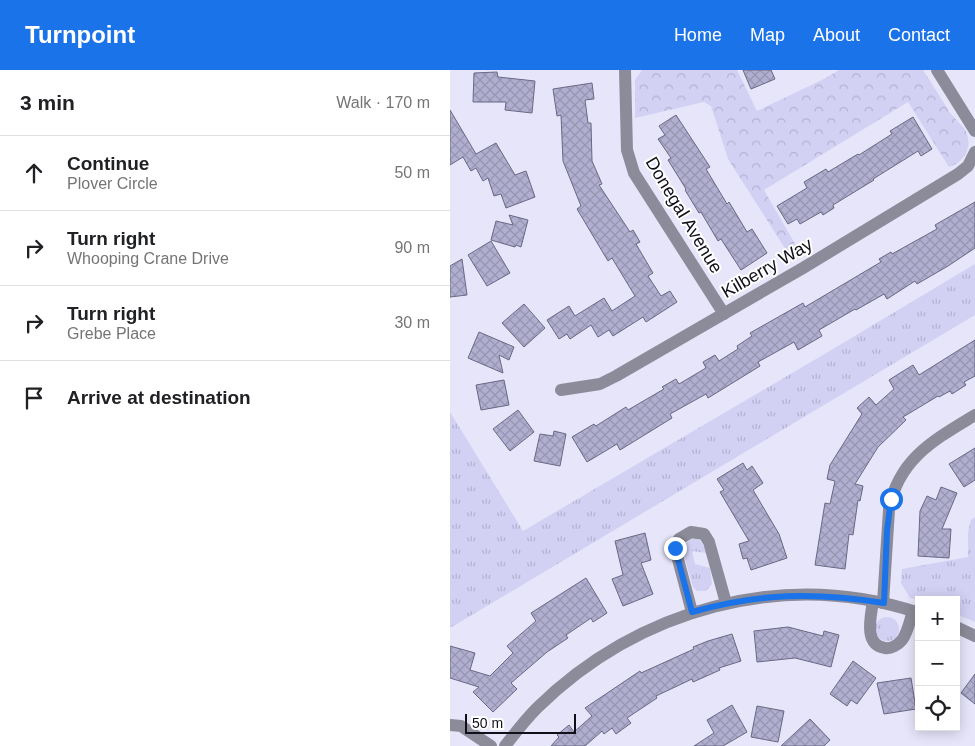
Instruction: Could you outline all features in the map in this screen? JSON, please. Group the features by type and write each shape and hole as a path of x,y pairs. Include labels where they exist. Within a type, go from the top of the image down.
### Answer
{"street":[{"name":"Donegal Avenue","path":"625,70 626,140 634,173 724,314"},
{"path":"937,70 975,131"},
{"name":"Kilberry Way","path":"561,390 607,381 724,314 962,172 968,166 975,152"},
{"path":"915,614 902,640 894,647 884,648 876,644 870,634 878,602 891,499 899,479 920,452 938,438 975,415"},
{"path":"692,612 675,548 679,538 691,532 704,534 709,542 726,603"},
{"path":"505,746 530,715 549,696 601,656 645,631 692,612 726,603 772,596 806,595 878,602 915,612"},
{"path":"960,630 975,636"},
{"path":"450,725 461,726 492,746"}],"green space":[{"path":"642,70 737,70 757,111 839,70 923,70 950,113 967,133 967,151 960,161 949,167 908,102 764,190 802,256 793,261 728,159 711,106 704,102 635,118 635,80"},
{"path":"975,264 975,315 450,628 450,412 523,531"},
{"path":"975,517 975,622 960,616 960,596 915,596 915,599 910,598 901,583 902,569 968,557 968,532 971,520"},
{"path":"694,538 701,542 706,553 692,551 695,564 710,568 712,584 706,591 697,591 693,587 683,552 689,540"},
{"path":"887,617 892,618 898,624 898,634 892,640 887,641 882,640 876,634 875,629 876,624 882,618"}],"building":[{"path":"743,70 771,70 775,79 751,89"},
{"path":"497,72 498,77 535,81 532,113 505,110 506,102 473,102 474,73"},
{"path":"592,83 594,99 585,100 588,123 591,123 592,161 602,184 599,185 630,232 633,230 640,242 636,244 653,273 648,276 661,296 670,291 677,302 646,322 643,317 613,336 609,330 598,337 591,325 570,339 567,334 559,339 547,320 569,306 575,316 604,298 612,311 635,296 612,258 608,261 577,209 581,206 563,161 561,115 557,116 553,89"},
{"path":"450,110 476,154 496,143 515,175 526,171 535,197 506,208 501,194 494,196 488,178 483,181 476,168 471,171 463,157 450,165"},
{"path":"676,115 710,167 706,169 727,204 729,202 747,232 752,229 767,253 741,270 721,239 718,241 701,212 699,213 668,160 671,158 658,139 665,135 659,126"},
{"path":"913,117 932,149 921,156 918,151 833,205 834,208 823,215 821,212 800,224 797,219 788,224 777,206 807,188 804,182 826,169 828,172 859,155 892,134 890,131"},
{"path":"975,202 975,248 917,284 915,281 887,299 884,294 855,309 819,330 822,336 798,350 794,342 758,362 760,366 708,398 706,394 670,414 672,418 620,450 617,444 587,462 572,437 594,424 596,426 626,407 628,410 664,389 662,387 676,379 679,384 706,368 703,362 715,355 719,361 738,349 737,346 752,336 750,333 803,303 805,307 881,262 879,259 891,252 892,254 937,229 935,225"},
{"path":"509,215 528,220 521,247 491,240 496,221 513,225"},
{"path":"491,241 510,273 487,286 468,255"},
{"path":"462,259 467,295 450,297 450,266"},
{"path":"524,304 545,328 524,347 502,323"},
{"path":"479,332 514,347 509,360 499,355 503,373 468,358"},
{"path":"975,340 975,376 964,382 966,385 952,394 950,391 938,396 903,417 906,420 878,447 855,484 863,486 860,501 858,500 853,535 849,534 845,569 815,565 825,503 830,504 835,481 827,479 830,465 862,414 857,408 869,397 876,405 894,389 889,380 913,365 919,375"},
{"path":"504,380 509,405 481,410 476,385"},
{"path":"518,410 534,432 510,451 493,429"},
{"path":"554,431 566,434 560,466 534,461 540,434 553,436"},
{"path":"975,448 975,480 964,487 949,464"},
{"path":"743,463 747,470 752,466 763,483 753,490 779,534 787,558 751,570 747,558 743,559 739,544 749,541 720,492 724,490 717,479"},
{"path":"941,487 957,493 942,529 951,529 949,558 918,556 920,511 927,496 936,500"},
{"path":"645,533 651,560 641,563 653,594 623,606 612,579 623,575 615,541"},
{"path":"586,578 607,613 593,622 591,618 566,635 568,638 547,652 511,683 517,689 493,712 473,692 479,687 450,678 450,646 475,653 470,670 490,676 513,653 507,646 536,621 531,613"},
{"path":"788,627 823,636 824,631 839,635 831,667 795,658 757,662 754,631"},
{"path":"732,634 741,661 719,668 720,670 693,682 692,679 656,696 657,698 627,718 631,723 616,734 612,728 604,734 602,731 585,746 551,746 559,737 557,735 569,725 574,732 592,716 585,708 640,671 641,673 694,649 693,647"},
{"path":"853,661 876,678 857,704 851,700 847,706 830,694"},
{"path":"975,674 975,704 961,693"},
{"path":"911,678 915,709 884,714 877,683"},
{"path":"732,705 747,732 723,746 694,746 714,733 707,720"},
{"path":"757,706 784,711 778,742 751,737"},
{"path":"810,719 830,740 824,746 781,746"}],"route":[{"path":"675,548 692,612 726,603 772,596 842,597 884,603 887,531 891,499"}]}
